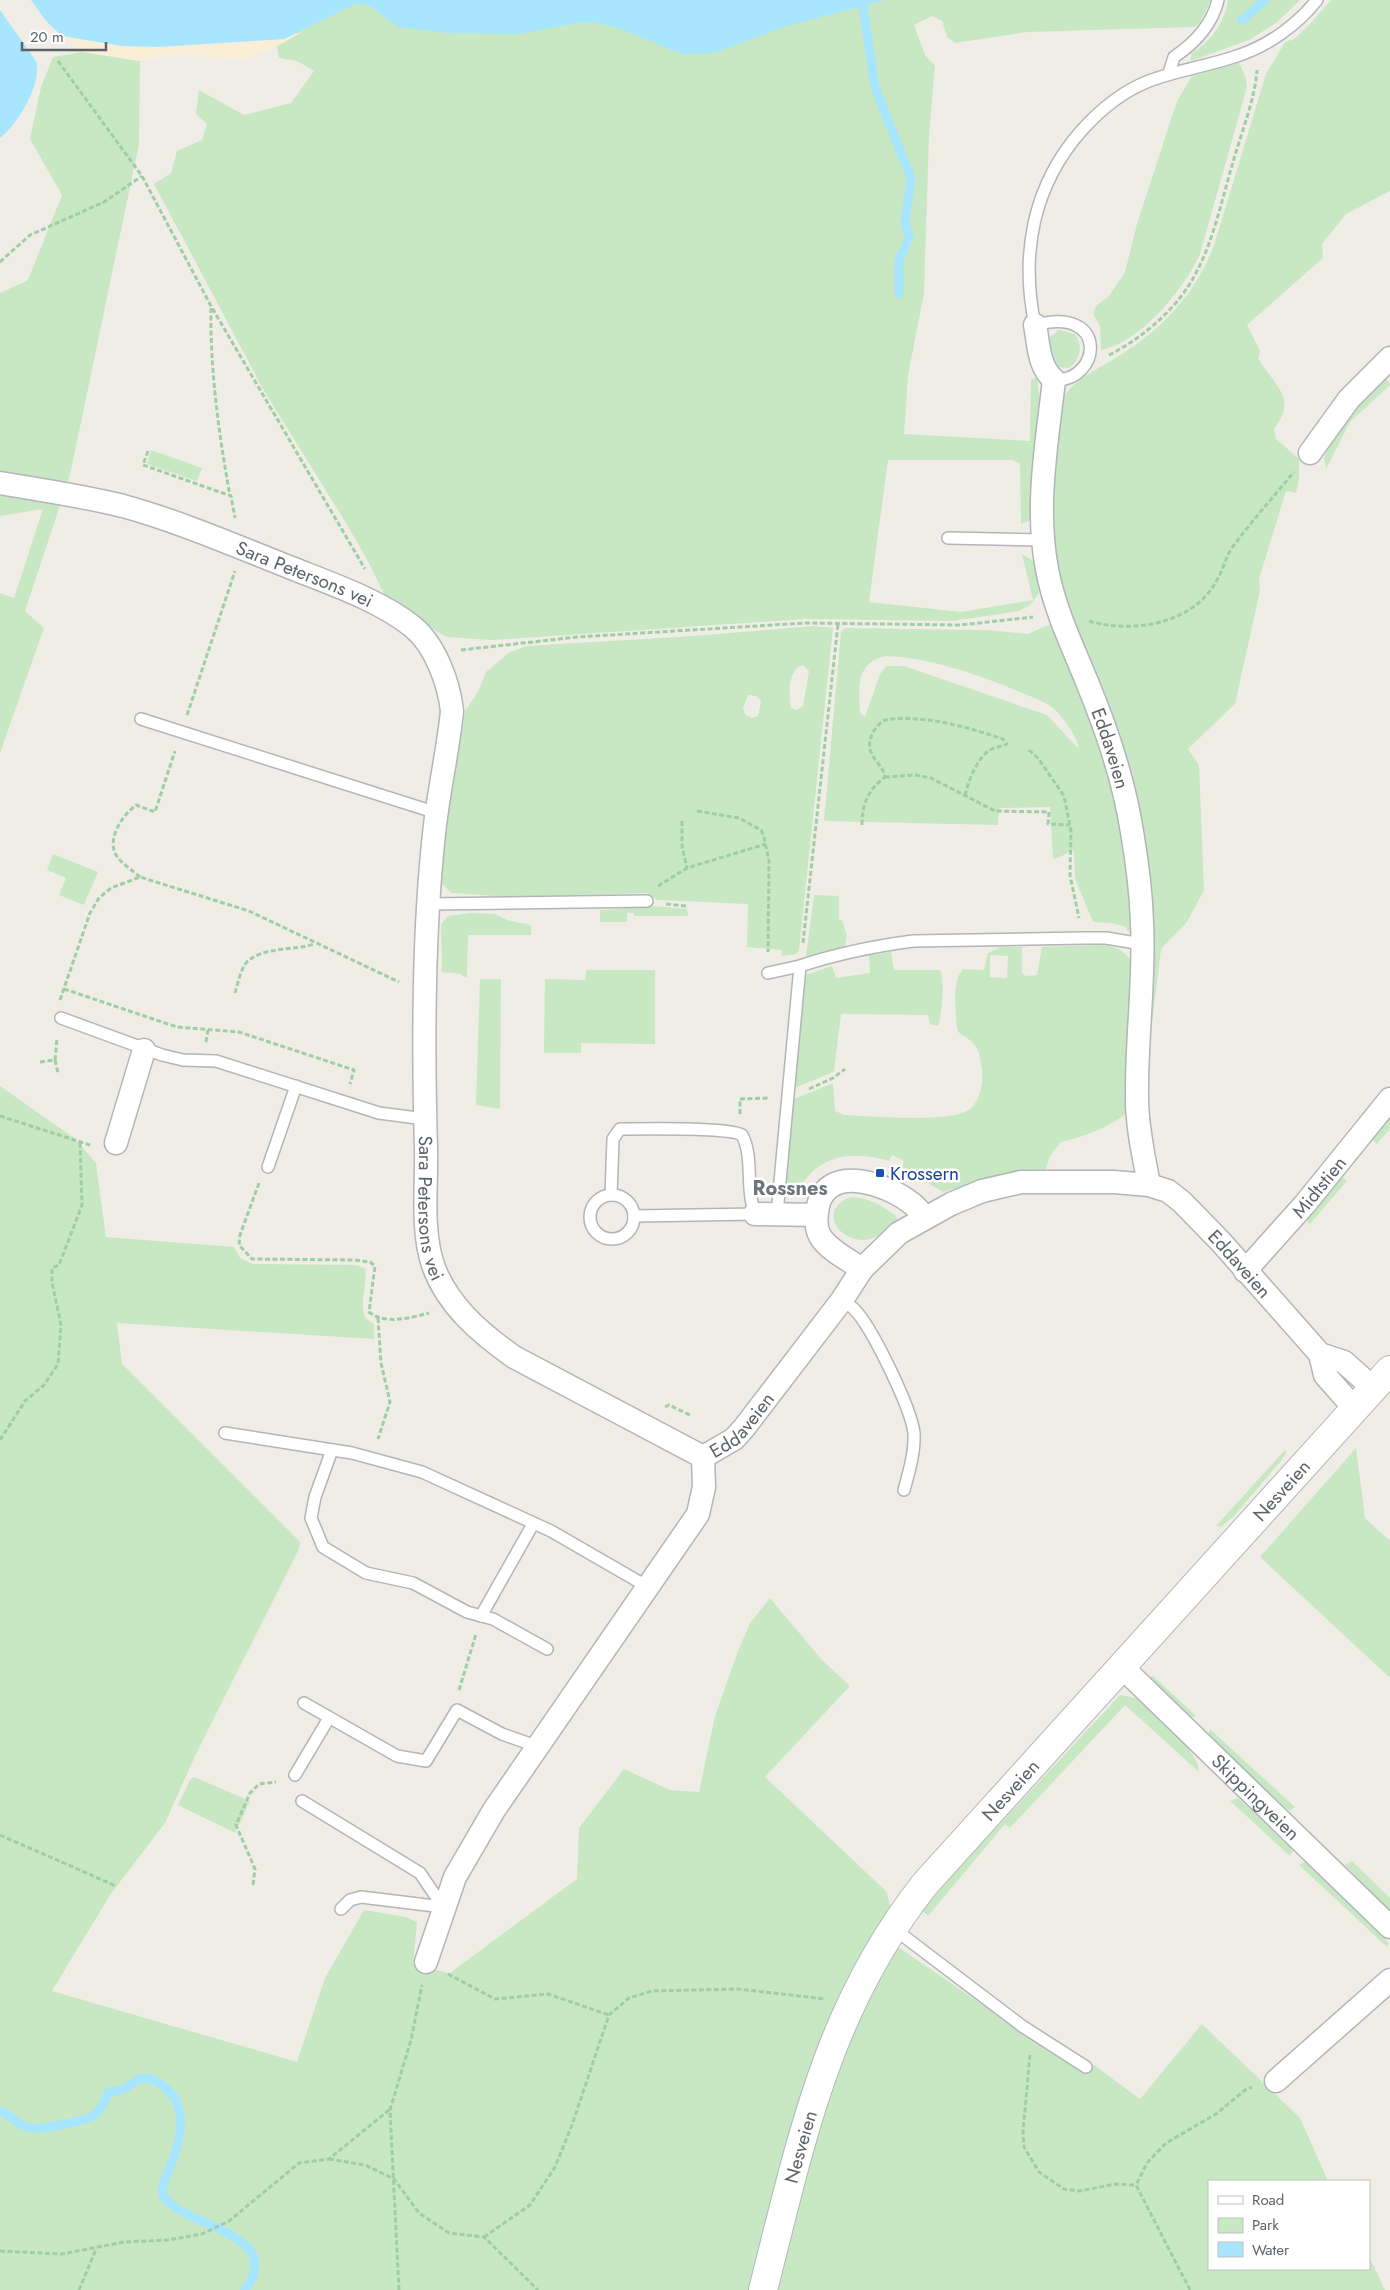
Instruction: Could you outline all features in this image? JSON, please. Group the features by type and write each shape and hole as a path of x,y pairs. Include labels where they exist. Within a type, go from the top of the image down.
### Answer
{"main road":[{"name":"Nesveien","path":"763,2290 806,2120 835,2038 866,1972 893,1928 931,1877 1381,1379"}],"street":[{"path":"1035,325 1042,365 1054,380"},
{"path":"1310,453 1349,399 1390,358"},
{"name":"Eddaveien","path":"1054,380 1044,477 1043,540 1049,579 1058,611 1109,739 1127,801 1139,882 1142,1002 1137,1101 1149,1185"},
{"name":"Sara Petersons vei","path":"0,483 125,507 239,548 332,584 379,607 413,627 424,638 433,652 451,698 452,711 437,813 428,904 425,1119 429,1245 433,1265 460,1311 474,1326 514,1357 702,1457"},
{"path":"116,1142 144,1050"},
{"name":"Midtstien","path":"1245,1271 1305,1204 1390,1099"},
{"path":"862,1270 820,1237 816,1216 825,1191 838,1182 855,1180 877,1185 905,1199 924,1217"},
{"name":"Eddaveien","path":"426,1962 454,1877 494,1810 536,1746 580,1686 698,1514 704,1487 702,1457 734,1439 842,1300 862,1270 899,1233 924,1217 982,1191 1021,1182 1070,1181 1149,1185 1168,1191 1182,1202 1320,1354 1325,1375 1354,1408"},
{"path":"766,1214 816,1216"},
{"name":"Eddaveien","path":"1320,1354 1344,1362 1381,1379"},
{"name":"Skippingveien","path":"1121,1666 1390,1926"},
{"path":"1276,2082 1390,1980"}],"lane":[{"path":"1169,74 1174,57 1186,49 1207,27 1214,15 1218,0"},
{"path":"1054,380 1066,380 1075,375 1088,358 1091,348 1089,340 1080,326 1072,322 1059,321 1035,325 1031,305 1031,237 1040,198 1060,157 1094,117 1126,92 1169,74 1237,56 1258,47 1301,18 1317,0"},
{"path":"948,538 1043,540"},
{"path":"141,718 437,813"},
{"path":"428,904 647,901"},
{"path":"768,973 800,966 822,958 886,944 1106,938 1142,944"},
{"path":"766,1214 800,966"},
{"path":"61,1018 144,1050 183,1060 216,1061 379,1113 425,1119"},
{"path":"268,1167 296,1086"},
{"path":"611,1195 614,1139 620,1129 737,1132 745,1141 748,1153 750,1200 766,1214"},
{"path":"611,1195 626,1200 634,1216 631,1228 620,1239 606,1239 595,1233 590,1222 592,1208 600,1198 611,1195"},
{"path":"634,1216 766,1214"},
{"path":"842,1300 854,1309 869,1330 907,1408 914,1432 913,1447 904,1490"},
{"path":"225,1433 374,1457 422,1472 533,1524 648,1588"},
{"path":"332,1450 315,1497 311,1518 323,1547 366,1573 413,1583 467,1612 493,1619 547,1650"},
{"path":"481,1616 533,1524"},
{"path":"304,1704 397,1756 426,1761 457,1710 502,1734 536,1746"},
{"path":"295,1775 329,1718"},
{"path":"302,1801 420,1873 443,1907"},
{"path":"341,1909 350,1900 361,1897 443,1907"},
{"path":"893,1928 1022,2026 1086,2067"}],"path":[{"path":"1088,358 1102,359 1139,336 1173,306 1195,275 1210,239 1240,139 1256,76 1258,47"},
{"path":"58,61 142,176 210,306 369,577 379,607"},
{"path":"0,262 30,235 104,202 142,176"},
{"path":"210,306 210,335 222,449 239,548 237,563 155,812 136,805 121,821 113,841 114,852 120,860 140,877 192,891 249,911 273,921 315,944 411,987 426,989"},
{"path":"148,451 143,465 230,496"},
{"path":"433,652 577,637 805,623 961,625 1038,617 1058,611 1108,626 1154,623 1174,618 1196,606 1217,581 1228,554 1244,532 1310,453"},
{"path":"800,966 838,624"},
{"path":"885,777 884,769 873,755 869,746 875,729 885,720 908,718 930,721 1003,739 1007,744 989,751 975,768 965,795"},
{"path":"1029,750 1038,758 1064,796 1070,825 1070,874 1084,938"},
{"path":"862,825 864,804 867,797 872,788 885,777 923,775 942,781 982,806 995,810 1048,812 1048,824 1070,825"},
{"path":"697,811 738,818 749,822 760,830 766,844 769,861 768,973"},
{"path":"682,822 682,846 687,868"},
{"path":"647,901 655,888 687,868 766,844"},
{"path":"67,982 90,912 99,898 111,888 140,877"},
{"path":"235,993 243,969 254,958 275,951 315,944"},
{"path":"64,989 177,1027 239,1032 354,1070 345,1102"},
{"path":"55,1060 58,1073"},
{"path":"0,1116 90,1145 116,1142"},
{"path":"0,1440 25,1401 44,1385 58,1364 61,1325 52,1282 52,1268 59,1265 82,1205 80,1141"},
{"path":"268,1167 255,1193 238,1245 252,1259 354,1260 370,1262 375,1266 369,1312 378,1318 408,1318 431,1312"},
{"path":"374,1457 390,1402 381,1363 378,1318"},
{"path":"457,1710 455,1700 481,1616"},
{"path":"253,1885 255,1869 236,1826 250,1793 259,1784 272,1784 281,1780 286,1771 295,1775"},
{"path":"0,1835 116,1886"},
{"path":"399,2290 390,2110 411,2040 426,1962 496,1999 548,1994 609,2015"},
{"path":"484,2237 530,2205 555,2167 572,2125 609,2015 629,1998 652,1991 738,1989 851,2002"},
{"path":"1022,2026 1031,2057 1023,2132 1024,2147 1039,2172 1050,2182 1064,2189 1080,2191 1115,2184 1136,2185"},
{"path":"1136,2185 1147,2164 1166,2142 1216,2114 1245,2090 1268,2080 1276,2082"},
{"path":"329,2159 390,2110"},
{"path":"0,2252 62,2254 96,2249 124,2242 168,2240 202,2234 229,2221 299,2163 329,2159 365,2165 394,2180 419,2213 449,2233 484,2237 538,2290"},
{"path":"1136,2185 1190,2290"},
{"path":"79,2290 96,2249"}],"green space":[{"path":"31,0 1211,0 1199,24 1194,27 1028,32 955,43 947,37 942,21 932,16 914,25 925,55 935,66 929,135 924,293 908,376 904,434 1030,441 1031,379 1037,378 1042,415 1036,511 1029,521 1021,524 1020,463 1012,460 888,460 869,602 961,612 1033,600 1022,554 1036,563 1039,593 1030,605 1019,611 953,621 807,619 492,640 446,637 387,600 349,528 263,389 154,184 171,173 177,151 202,140 207,124 196,114 199,90 244,115 291,103 314,71 297,61 279,58 277,46 299,33 62,36"},
{"path":"1228,0 1300,0 1276,23 1249,40 1191,61 1191,54 1216,31"},
{"path":"1331,0 1390,0 1390,191 1346,214 1322,244 1323,258 1247,325 1260,351 1258,358 1277,385 1284,400 1281,418 1274,429 1276,439 1299,459 1299,477 1296,493 1286,491 1259,579 1260,591 1235,704 1188,749 1199,765 1204,890 1187,922 1161,949 1148,1055 1148,882 1065,613 1049,515 1062,400 1073,386 1091,372 1128,350 1156,329 1190,291 1199,277 1214,245 1266,74 1285,42 1294,39"},
{"path":"83,52 140,61 139,144 70,475 25,611 44,628 0,753 0,593 14,598 43,509 0,516 0,293 28,280 62,195 30,139 41,87 53,57"},
{"path":"1239,63 1246,78 1247,87 1200,254 1193,268 1172,298 1145,326 1116,346 1101,350 1100,326 1093,314 1096,306 1109,296 1125,272 1137,224 1177,101 1192,76"},
{"path":"1059,330 1075,334 1078,339 1080,352 1076,361 1069,368 1057,367 1052,363 1048,339"},
{"path":"1380,379 1387,379 1390,385 1350,422 1326,469 1324,458 1339,424"},
{"path":"151,450 202,468 197,481 147,464"},
{"path":"1055,622 1066,648 1125,822 1133,929 1127,931 1126,927 1111,923 1093,922 1075,879 1074,851 1053,859 1050,807 999,808 998,825 824,821 841,632 845,628 988,630 1028,634","holes":["886,656 902,657 968,672 1045,703 1053,708 1065,722 1076,738 1079,749 1047,715 904,666 886,666 880,674 865,717 860,713 859,694 861,677 864,670 876,659"]},
{"path":"814,626 833,628 799,950 796,954 782,956 781,950 747,947 748,904 657,900 647,893 509,897 452,893 440,882 444,815 462,734 465,711 478,692 486,672 510,652 527,646 693,636","holes":["803,665 809,671 803,706 796,710 791,708 790,683 794,672","748,695 756,696 761,701 758,716 752,718 746,715 743,708"]},
{"path":"53,854 98,872 84,905 59,895 66,878 47,870"},
{"path":"814,895 839,896 839,920 842,920 847,936 845,945 837,950 821,955 806,956"},
{"path":"654,906 687,909 688,916 634,916 634,913 627,913 627,922 600,922 600,910"},
{"path":"470,913 495,914 507,920 531,925 531,935 468,935 467,978 460,974 442,972 441,924 448,916"},
{"path":"1104,945 1124,953 1133,964 1128,1112 1096,1131 1061,1142 1050,1156 1046,1169 1013,1171 943,1192 902,1167 904,1161 892,1155 889,1161 874,1157 846,1156 822,1164 802,1183 794,1197 784,1195 790,1107 794,1099 833,1083 835,1111 844,1115 926,1118 957,1115 971,1108 980,1093 982,1070 977,1048 970,1040 960,1034 957,1029 955,998 959,975 963,969 984,970 988,953 1001,947 1022,947 1022,973 1025,976 1037,975 1042,947","holes":["990,955 1008,956 1007,978 990,977"]},
{"path":"891,952 894,970 940,970 942,975 942,998 938,1026 930,1024 928,1015 841,1014 834,1072 792,1089 805,975 832,966 836,978 870,973 869,955"},
{"path":"586,970 655,970 655,1044 581,1043 581,1053 544,1053 545,979 585,980"},
{"path":"480,979 501,979 500,1109 476,1105"},
{"path":"0,1086 74,1138 96,1163 106,1237 234,1247 240,1258 253,1264 356,1265 365,1268 363,1312 366,1318 374,1324 374,1339 117,1323 122,1364 300,1542 299,1549 195,1756 165,1823 110,1895 52,1991 297,2062 325,1978 364,1910 406,1917 417,1922 413,1965 450,1973 577,1879 579,1828 624,1769 670,1790 699,1792 715,1716 738,1651 750,1623 770,1598 822,1660 850,1686 765,1777 887,1892 898,1947 1084,2074 1094,2065 1140,2099 1202,2024 1300,2118 1328,2180 1208,2180 1208,2270 1370,2270 1370,2258 1385,2290 0,2290"},
{"path":"1390,1117 1390,1129 1377,1144 1371,1139"},
{"path":"1344,1178 1347,1181 1309,1225 1307,1219 1339,1180"},
{"path":"851,1197 858,1197 875,1203 896,1216 897,1219 876,1237 865,1240 854,1239 838,1228 834,1220 834,1211 840,1203"},
{"path":"1356,1448 1365,1518 1390,1541 1390,1678 1260,1557"},
{"path":"1285,1450 1286,1453 1281,1461 1234,1516 1221,1527 1216,1526"},
{"path":"1152,1675 1196,1716 1190,1718 1150,1680"},
{"path":"1120,1695 1137,1698 1188,1748 1198,1764 1199,1772 1125,1705 1010,1828 1005,1824 928,1916 923,1911 944,1884"},
{"path":"1210,1729 1295,1807 1290,1811 1273,1799 1208,1735"},
{"path":"194,1777 250,1801 235,1833 178,1805 190,1780"},
{"path":"1238,1798 1293,1850 1290,1856 1230,1801"},
{"path":"1352,1861 1390,1898 1390,1911 1345,1865"},
{"path":"1305,1862 1389,1943 1387,1947 1299,1865"}],"sand":[{"path":"304,31 277,46 246,59 174,54 140,61 83,52 63,36 118,44 173,46 229,44 284,39"}],"water":[{"path":"31,0 885,0 784,27 714,53 682,54 621,29 602,24 582,22 519,34 448,33 398,27 370,6 358,3 284,39 159,47 121,46 62,36 46,21"},
{"path":"0,10 36,61 37,70 36,80 27,103 14,124 0,138"}],"pier":[{"path":"0,7 39,60 41,68 37,74 39,68 36,61"}],"waterway":[{"path":"1242,20 1265,0"},
{"path":"863,7 875,88 911,178 905,221 909,238 899,260 899,294"},
{"path":"0,2111 25,2127 52,2126 82,2120 94,2115 101,2108 109,2092 124,2089 138,2080 147,2078 160,2084 175,2098 179,2108 181,2127 174,2158 163,2185 163,2196 174,2207 228,2233 243,2243 253,2256 254,2271 245,2290"}],"place":[{"name":"Krossern","path":"880,1173"}],"district":[{"name":"Rossnes","path":"790,1188"}]}
